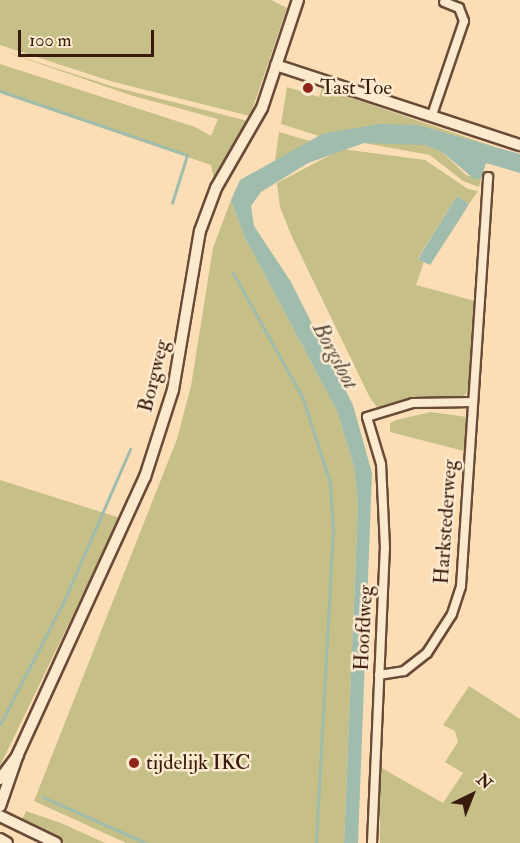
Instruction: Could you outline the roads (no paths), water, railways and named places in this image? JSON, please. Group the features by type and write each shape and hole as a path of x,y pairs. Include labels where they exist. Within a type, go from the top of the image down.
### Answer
{"main road":[{"name":"Borgweg","path":"0,806 18,754 145,477 173,390 200,231 216,188 257,118 298,0"},
{"path":"276,65 520,145"},
{"name":"Borgweg","path":"0,779 18,754"},
{"path":"0,816 56,843"},
{"path":"0,839 7,843"}],"street":[{"path":"432,115 464,21 459,8 444,2"},
{"name":"Harkstederweg","path":"379,675 397,674 416,663 433,645 456,604 463,574 488,177"},
{"name":"Hoofdweg","path":"372,843 384,493 381,464 367,417 413,404 473,402"}],"waterway":[{"path":"0,91 187,155 172,203"},
{"path":"233,273 303,399 330,482 333,528 316,843"},
{"path":"0,724 64,601 130,449"},
{"path":"43,797 146,843"}],"place":[{"name":"Tast Toe","path":"308,88"},
{"name":"tijdelijk IKC","path":"134,763"}],"water label":[{"name":"Borgsloot","path":"335,356"}]}
